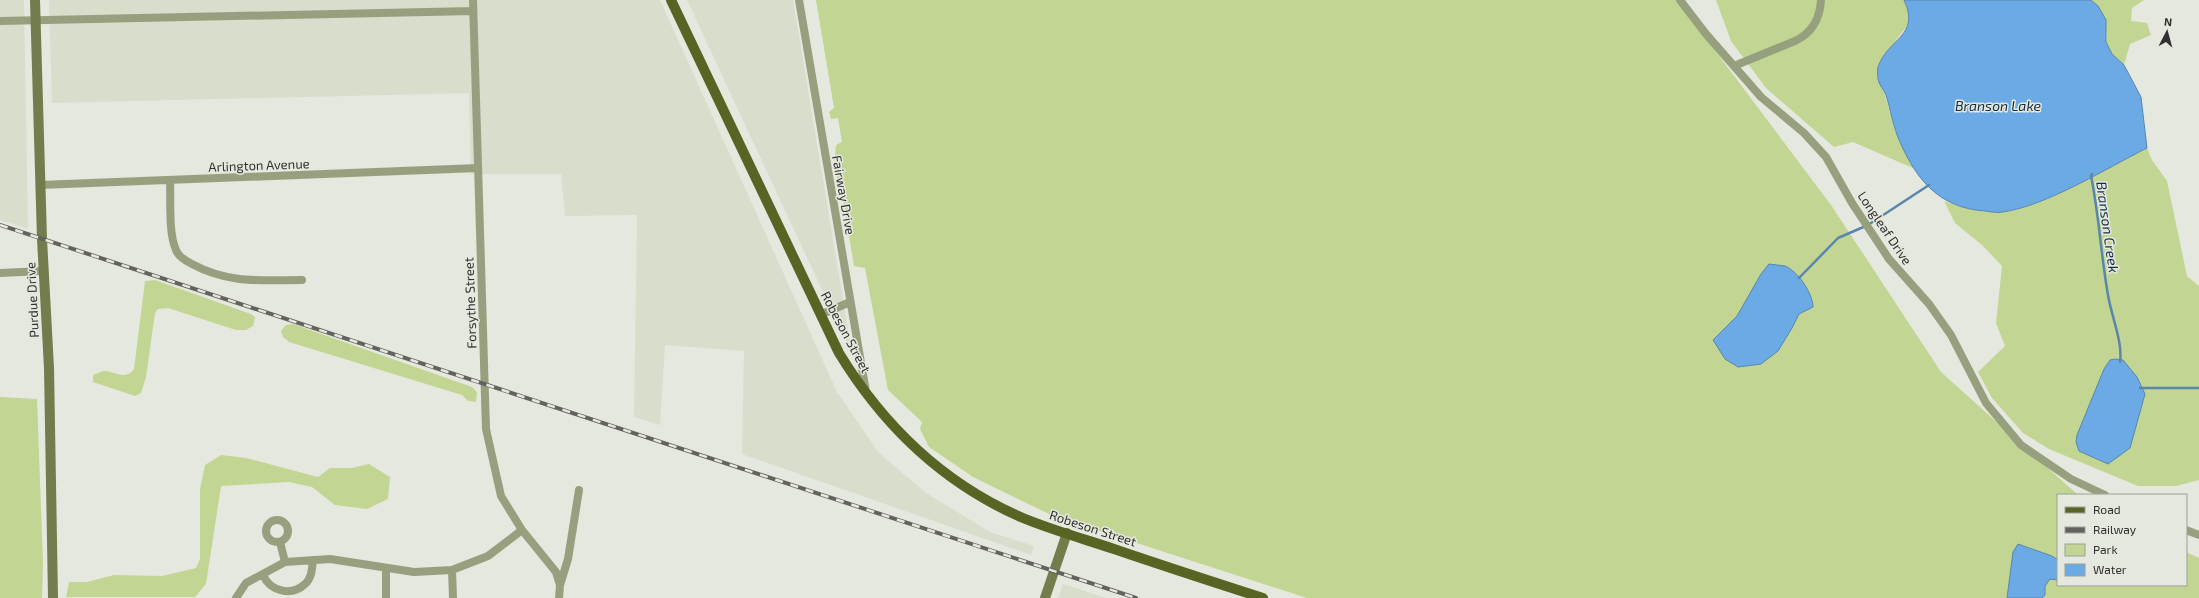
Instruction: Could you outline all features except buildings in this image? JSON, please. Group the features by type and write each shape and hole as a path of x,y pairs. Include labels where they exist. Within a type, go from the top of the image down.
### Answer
{"main road":[{"name":"Robeson Street","path":"671,0 839,353 866,394 909,442 951,477 1000,507 1022,517 1263,598"}],"street":[{"name":"Purdue Drive","path":"35,0 40,185 49,368 53,598"},
{"name":"Forsythe Street","path":"473,0 486,429 501,496 522,530 556,572 560,585"},
{"name":"Fairway Drive","path":"799,0 866,394"},
{"name":"Longleaf Drive","path":"1680,0 1706,34 1761,97 1804,133 1826,157 1852,203 1889,259 1929,304 1951,335 1986,403 2021,445 2071,478 2103,494"},
{"path":"1734,66 1805,36 1818,18 1822,0"},
{"path":"0,21 474,11"},
{"name":"Arlington Avenue","path":"40,185 478,168"},
{"path":"170,180 173,240 176,252 186,260 203,270 232,279 302,280"},
{"path":"0,274 44,271"},
{"path":"820,315 850,302"},
{"path":"560,598 560,585 568,559 579,490"},
{"path":"236,598 246,583 285,562 330,559 386,570 433,573 452,570 488,556 522,530"},
{"path":"2187,530 2199,535"},
{"path":"1046,598 1067,533"},
{"path":"280,542 285,562"},
{"path":"263,575 271,587 280,591 288,591 306,583 311,574 313,560"},
{"path":"386,570 386,598"},
{"path":"452,570 452,598"}],"shaded area":[{"path":"0,0 24,0 28,229 0,220"},
{"path":"49,0 660,0 837,392 879,453 926,493 990,532 1034,546 1031,555 742,454 744,351 665,345 660,425 634,417 637,215 565,216 561,174 471,174 469,93 52,103"},
{"path":"687,0 793,0 852,354"},
{"path":"1063,584 1106,598 1058,598"}],"green space":[{"path":"816,0 1677,0 1831,205 1941,372 2077,494 2057,494 2057,586 2187,586 2187,552 2199,558 2199,598 1307,598 1053,516 973,477 929,447 920,429 922,422 888,390 865,268 854,266 842,194 834,166 836,145 842,142 838,118 831,119 829,112 834,108"},
{"path":"1716,0 1904,0 1910,16 1910,21 1894,44 1878,79 1885,95 1895,130 1915,169 1853,142 1834,147 1766,88 1731,41"},
{"path":"2091,0 2144,0 2132,8 2131,21 2147,23 2151,35 2130,44 2124,65 2112,54 2106,42 2107,34 2098,6"},
{"path":"2147,148 2152,160 2167,181 2187,276 2199,286 2199,480 2176,486 2138,486 2049,449 2023,433 1992,398 1978,372 2005,346 1996,323 2002,266 1982,245 1955,223 1944,201 1979,211 2001,212 2015,210 2053,196"},
{"path":"155,280 251,314 255,317 253,326 246,330 236,330 168,308 158,309 155,313 146,377 141,393 135,396 93,382 93,375 103,371 124,375 131,373 134,369 145,281"},
{"path":"293,324 472,387 477,392 476,402 468,401 462,395 289,342 283,337 281,331 286,325"},
{"path":"0,397 37,399 43,563 42,598 0,598"},
{"path":"221,455 246,458 318,477 330,468 352,468 369,464 390,477 388,499 367,509 335,505 312,487 289,482 221,486 206,584 195,597 66,597 69,582 87,582 114,575 162,576 196,568 200,559 200,489 205,465"}],"water":[{"name":"Branson Lake","path":"1904,0 2091,0 2098,6 2106,20 2106,42 2112,54 2124,65 2141,97 2147,148 2057,194 2020,208 2001,212 1990,212 1969,209 1943,198 1922,180 1914,169 1900,142 1886,95 1878,79 1878,68 1883,57 1901,36 1909,22 1908,12"},
{"path":"1769,264 1785,266 1795,273 1808,290 1813,307 1799,314 1778,351 1761,364 1738,367 1725,359 1713,340 1737,316 1761,274"},
{"path":"2110,360 2123,360 2137,377 2145,394 2130,448 2108,464 2079,451 2076,442 2077,435 2104,369"},
{"path":"2018,544 2052,556 2057,559 2057,580 2050,579 2045,586 2045,595 2042,598 2007,598 2013,552"}],"waterway":[{"name":"Branson Creek","path":"2092,174 2091,176 2106,280 2120,346 2120,362"},
{"path":"1799,278 1838,238 1868,225 1929,185"},
{"name":"Branson Creek","path":"2140,388 2199,388"}],"railway":[{"path":"0,225 1136,598"}]}
